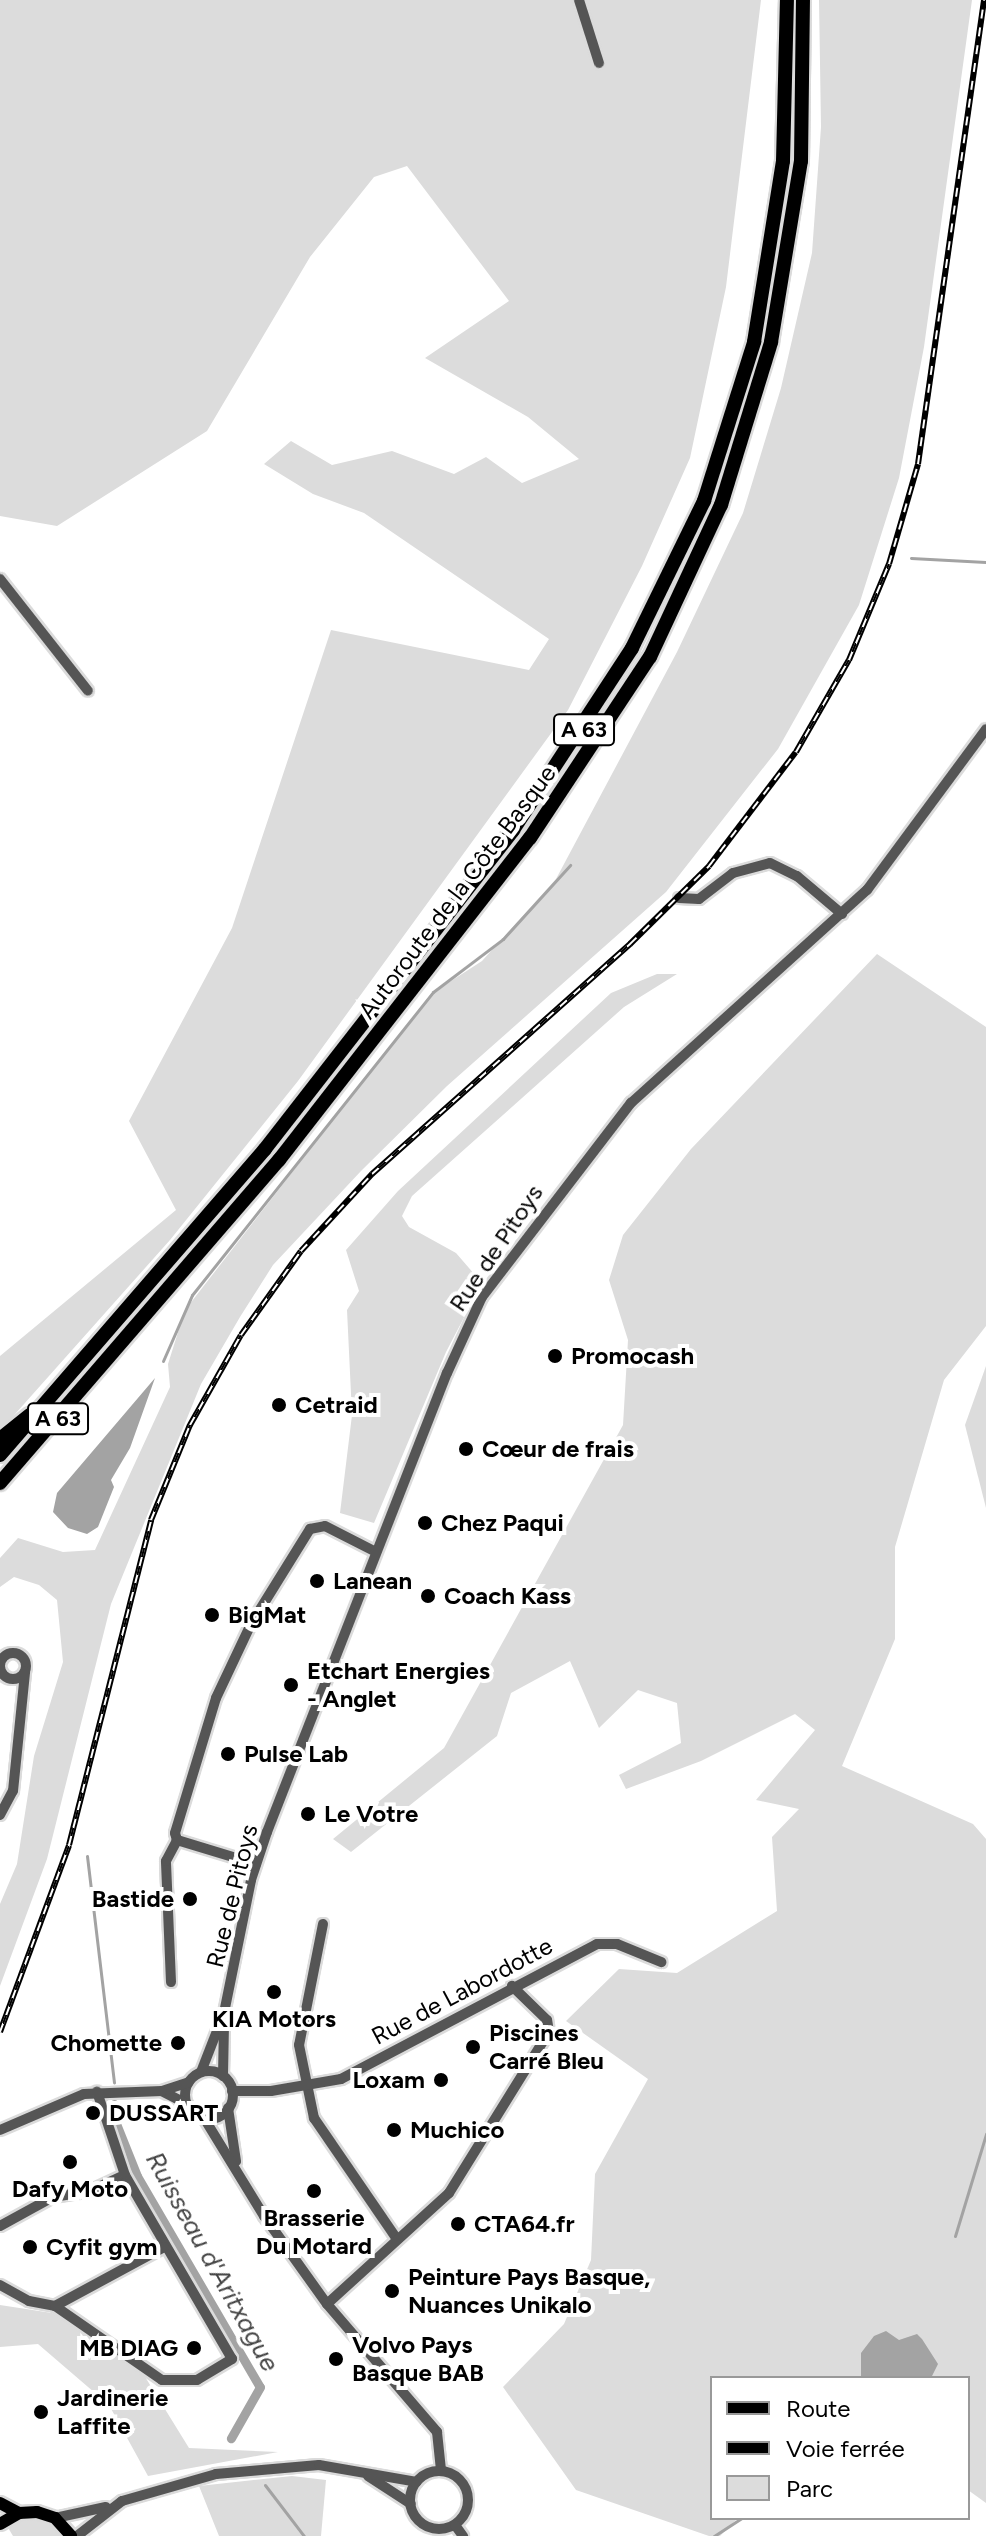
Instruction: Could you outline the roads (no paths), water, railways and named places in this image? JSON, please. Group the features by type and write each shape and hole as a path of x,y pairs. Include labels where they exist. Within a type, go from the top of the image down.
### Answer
{"highway":[{"name":"Autoroute de la Côte Basque","path":"0,1455 265,1149 513,830 583,731 671,575 734,413 770,259 783,161 787,0"},
{"name":"Autoroute de la Côte Basque","path":"0,1483 279,1160 530,838 650,657 721,505 771,342 801,161 803,0"},
{"path":"0,1439 19,1419 41,1410"}],"main road":[{"path":"0,2503 19,2513 55,2518 71,2536"},
{"path":"0,2524 19,2513"}],"street":[{"path":"579,0 599,63"},
{"path":"0,579 88,691"},
{"name":"Rue de Pitoys","path":"224,2013 256,1864 462,1335 503,1265 631,1103 842,914 883,871 986,729"},
{"path":"679,898 699,899 733,873 770,863 797,876 842,914"},
{"path":"171,1982 166,1861 177,1840 176,1824 216,1698 251,1624 302,1537 310,1529 325,1526 376,1552"},
{"path":"0,1815 13,1791 25,1672"},
{"path":"177,1840 256,1864"},
{"path":"323,1924 299,2045 311,2085 314,2118 397,2239"},
{"name":"Rue de Labordotte","path":"232,2091 311,2085 341,2079 512,1986 597,1944 617,1944 661,1962"},
{"path":"327,2304 449,2193 549,2032 547,2020 512,1986"},
{"path":"2,2129 68,2098 97,2092 162,2091 189,2082 201,2072 224,2013"},
{"path":"224,2013 223,2076 232,2091 228,2108 239,2171"},
{"path":"201,2072 223,2076"},
{"path":"187,2104 189,2082"},
{"path":"162,2091 187,2104 204,2118 264,2216 327,2304 437,2432 441,2471"},
{"path":"0,2285 29,2301 55,2306 162,2380 197,2380 232,2359 164,2247 125,2175 97,2092"},
{"path":"204,2118 218,2117 228,2108"},
{"path":"0,2226 53,2197 90,2191 125,2175"},
{"path":"55,2306 164,2247"},
{"path":"55,2518 112,2506 216,2474 319,2465 359,2471 417,2482 441,2471 458,2478 468,2494 465,2513 455,2525 423,2531 411,2504 359,2471"},
{"path":"411,2504 417,2482"},
{"path":"77,2536 112,2506"},
{"path":"455,2525 463,2536"}],"waterway":[{"path":"911,558 986,562"},
{"path":"163,1361 192,1295 433,992 503,939 570,865"},
{"name":"Ruisseau d'Aritxague","path":"87,1856 114,2082"},
{"name":"Ruisseau d'Aritxague","path":"114,2104 115,2121 137,2176 260,2387 231,2438"},
{"path":"955,2236 986,2134"},
{"name":"Ruisseau d'Aritxague","path":"265,2485 304,2536"},
{"path":"714,2536 739,2520"}],"railway":[{"path":"0,2032 69,1845 151,1520 190,1425 241,1335 301,1251 372,1174 630,944 709,866 796,752 849,660 889,564 918,464 984,0"}],"place":[{"name":"Promocash","path":"555,1356"},
{"name":"Cetraid","path":"279,1405"},
{"name":"Cœur de frais","path":"466,1449"},
{"name":"Chez Paqui","path":"425,1523"},
{"name":"Lanean","path":"317,1581"},
{"name":"Coach Kass","path":"428,1596"},
{"name":"BigMat","path":"212,1615"},
{"name":"Etchart Energies - Anglet","path":"291,1685"},
{"name":"Pulse Lab","path":"228,1754"},
{"name":"Le Votre","path":"308,1814"},
{"name":"Bastide","path":"190,1899"},
{"name":"KIA Motors","path":"274,1992"},
{"name":"Chomette","path":"178,2043"},
{"name":"Piscines Carré Bleu","path":"473,2047"},
{"name":"Loxam","path":"441,2080"},
{"name":"DUSSART","path":"93,2113"},
{"name":"Muchico","path":"394,2130"},
{"name":"Dafy Moto","path":"70,2162"},
{"name":"Brasserie Du Motard","path":"314,2191"},
{"name":"CTA64.fr","path":"458,2224"},
{"name":"Cyfit gym","path":"30,2247"},
{"name":"Peinture Pays Basque, Nuances Unikalo","path":"392,2291"},
{"name":"MB DIAG","path":"194,2348"},
{"name":"Volvo Pays Basque BAB","path":"336,2359"},
{"name":"Jardinerie Laffite","path":"41,2412"}]}
